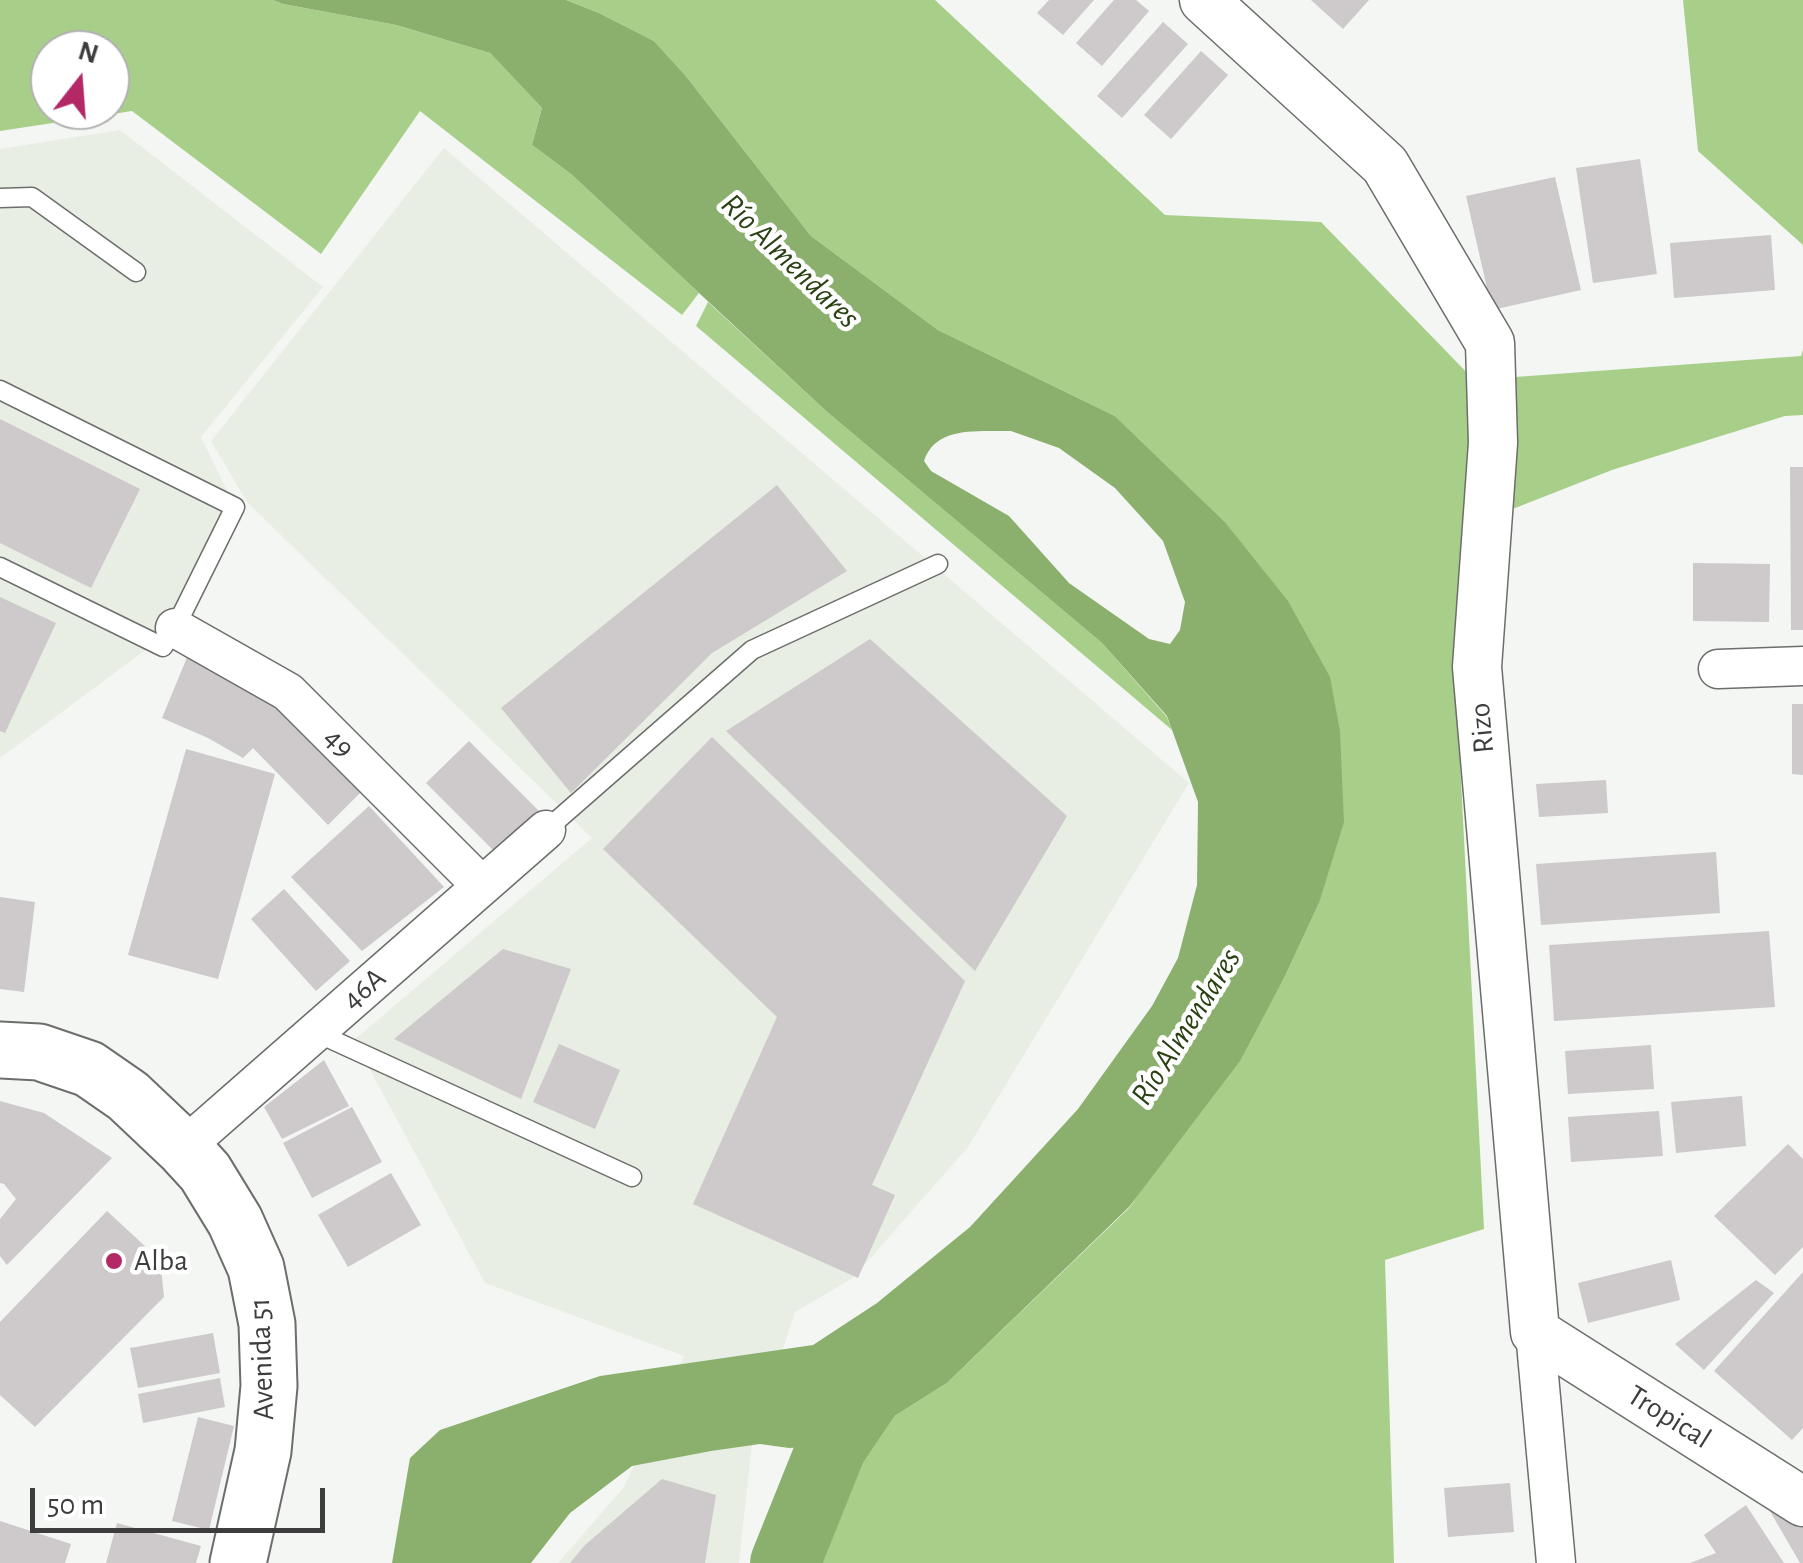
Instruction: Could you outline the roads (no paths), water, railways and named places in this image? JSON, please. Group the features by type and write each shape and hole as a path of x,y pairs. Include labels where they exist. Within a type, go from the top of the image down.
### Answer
{"main road":[{"name":"Avenida 51","path":"0,1050 39,1052 88,1069 128,1096 206,1172 235,1221 256,1268 267,1324 269,1386 263,1452 238,1563"}],"street":[{"name":"Rizo","path":"1204,0 1385,165 1490,343 1493,444 1477,667 1556,1563"},
{"name":"49","path":"175,628 288,692 482,886"},
{"path":"1718,669 1803,666"},
{"name":"46A","path":"183,1148 546,830"},
{"name":"Tropical","path":"1536,1332 1803,1502"}],"lane":[{"path":"0,198 32,197 136,272"},
{"path":"0,390 234,506 162,647 0,567"},
{"path":"546,830 752,650 938,564"},
{"path":"314,1032 632,1176"}],"water":[{"name":"Río Almendares","path":"273,0 566,0 654,41 811,236 938,330 1115,416 1224,521 1288,601 1330,677 1340,731 1344,822 1319,903 1240,1061 1129,1207 947,1383 866,1434 832,1446 789,1448 760,1444 632,1466 570,1513 531,1563 392,1563 410,1458 440,1430 600,1376 813,1345 877,1303 970,1227 1078,1109 1152,1006 1178,958 1197,885 1198,802 1167,716 1102,643 826,411 571,174 532,145 542,108 490,53 396,25","holes":["973,431 1011,431 1059,448 1115,488 1163,541 1185,602 1180,630 1170,644 1149,639 1069,583 1009,516 931,471 924,461 938,441"]}],"waterway":[{"path":"785,1563 832,1446 886,1366"}],"place":[{"name":"Alba","path":"114,1261"}]}
